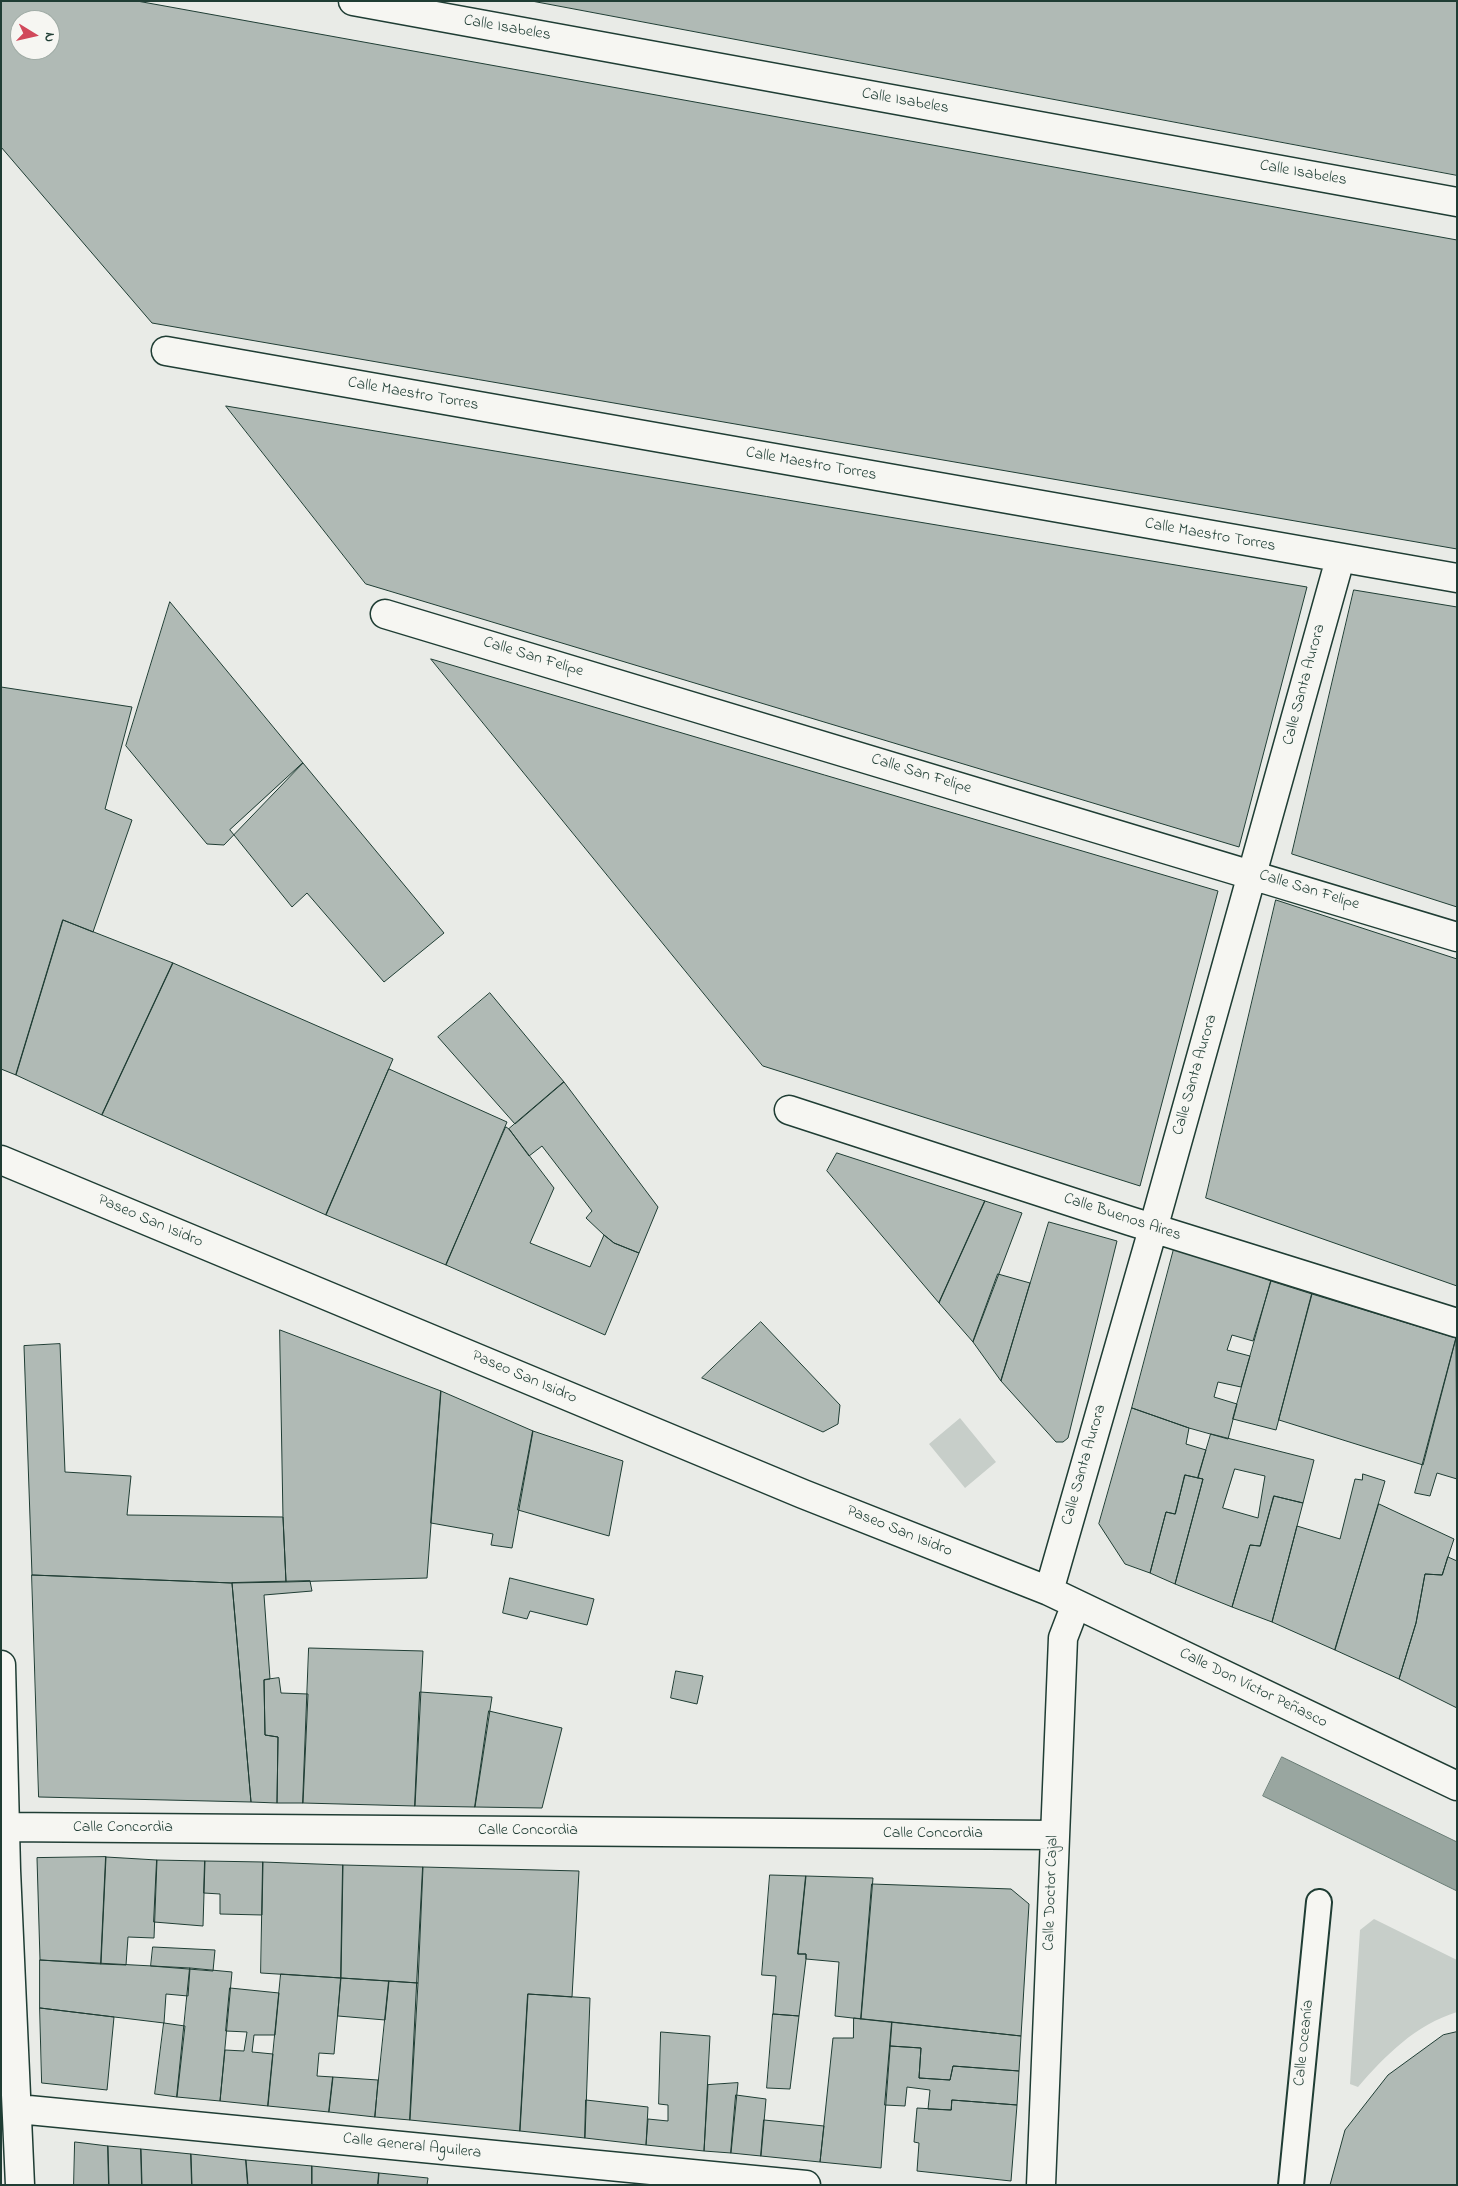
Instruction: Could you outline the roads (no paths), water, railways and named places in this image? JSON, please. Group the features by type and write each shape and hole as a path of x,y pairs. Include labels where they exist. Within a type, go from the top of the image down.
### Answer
{"street":[{"name":"Calle Isabeles","path":"353,1 1457,202"},
{"name":"Calle Maestro Torres","path":"166,351 1457,578"},
{"name":"Calle Santa Aurora","path":"1049,1591 1153,1229 1340,558"},
{"name":"Calle San Felipe","path":"386,614 1457,937"},
{"name":"Calle Buenos Aires","path":"789,1110 1153,1229 1457,1323"},
{"name":"Paseo San Isidro","path":"1,1160 803,1494 1049,1591"},
{"name":"Calle Don Víctor Peñasco","path":"1049,1591 1457,1786"},
{"name":"Calle Doctor Cajal","path":"1041,2185 1063,1638 1076,1604"},
{"path":"1,1665 3,1827 18,2109 20,2185"},
{"name":"Calle Concordia","path":"3,1827 1054,1835"},
{"name":"Calle Oceanía","path":"1291,2185 1319,1902"},
{"name":"Calle General Aguilera","path":"18,2109 806,2185"}]}
